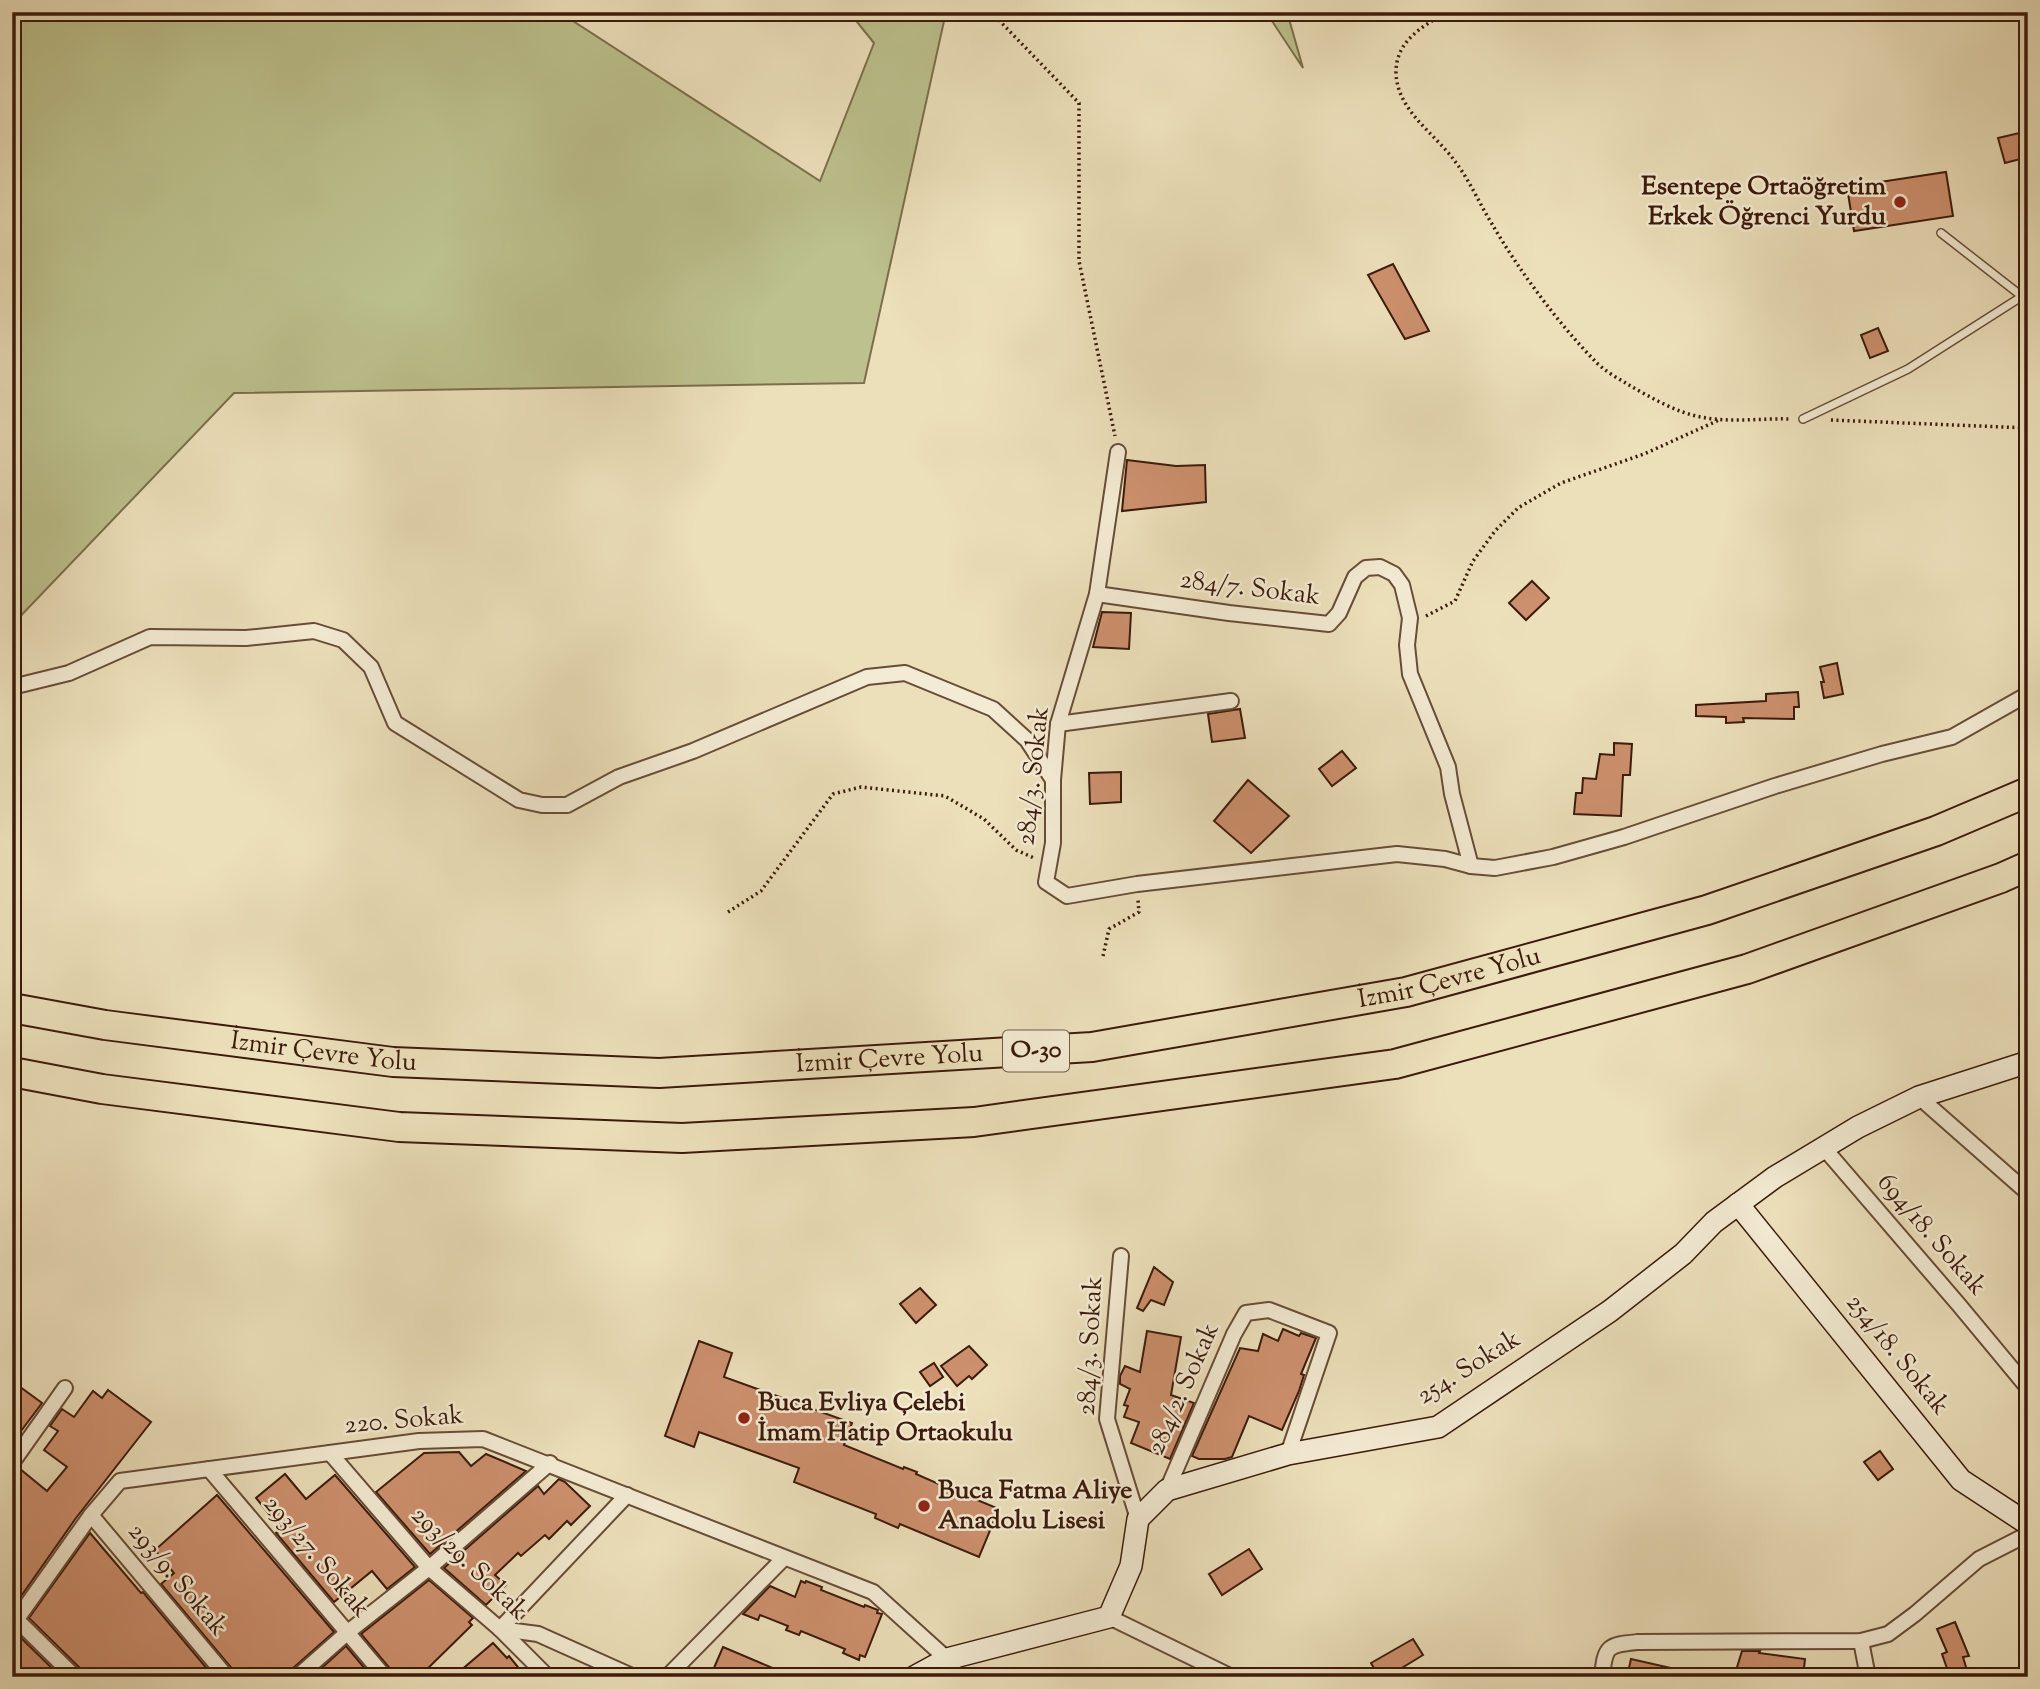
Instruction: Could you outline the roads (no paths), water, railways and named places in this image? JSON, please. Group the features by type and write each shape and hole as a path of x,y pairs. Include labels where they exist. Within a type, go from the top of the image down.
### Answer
{"highway":[{"name":"İzmir Çevre Yolu","path":"12,1008 105,1024 393,1062 659,1073 1092,1047 1406,992 1707,910 1936,831 2028,792"},
{"name":"O-30","path":"12,1072 102,1090 399,1127 682,1138 974,1122 1395,1063 1747,969 2028,866"}],"street":[{"name":"284/3. Sokak","path":"1118,452 1097,594 1058,724 1053,780 1053,843 1046,882 1067,896 1137,884 1397,854 1445,859 1471,866"},
{"name":"284/7. Sokak","path":"1097,594 1229,614 1329,624 1339,613 1354,578 1366,568 1380,567 1394,574 1402,585 1410,618 1407,645 1410,674 1448,767 1452,794 1471,866"},
{"path":"12,687 69,673 150,637 246,638 314,631 343,640 371,667 395,723 519,800 542,805 567,805 619,777 693,751 867,677 905,673 993,709 1027,740 1053,780"},
{"path":"1471,866 1494,868 1624,838 1775,786 1882,754 1952,737 2028,694"},
{"path":"1058,724 1231,701"},
{"name":"254. Sokak","path":"1138,1519 1167,1490 1288,1454 1438,1427 1610,1311 1683,1254 1714,1222 1775,1177 1858,1127 1919,1097 2028,1062"},
{"path":"1919,1097 2028,1193"},
{"name":"694/18. Sokak","path":"1824,1148 2028,1388"},
{"name":"254/18. Sokak","path":"1738,1204 1961,1480 2028,1524"},
{"name":"284/3. Sokak","path":"1121,1255 1107,1419 1138,1519"},
{"name":"284/2. Sokak","path":"1167,1490 1246,1312 1269,1310 1329,1334 1288,1454"},
{"path":"12,1463 65,1388"},
{"name":"220. Sokak","path":"14,1623 91,1515 120,1481 419,1441 483,1438 783,1559 873,1592 953,1668"},
{"name":"293/29. Sokak","path":"330,1453 429,1568 500,1629 548,1677"},
{"path":"297,1677 550,1463"},
{"name":"293/27. Sokak","path":"209,1469 384,1677"},
{"path":"500,1629 627,1495"},
{"name":"293/9. Sokak","path":"91,1515 227,1677"},
{"path":"1109,1617 1131,1566 1138,1519"},
{"path":"1602,1677 1604,1654 1613,1645 1638,1642 1861,1641 1888,1634 1979,1559 2028,1534"},
{"path":"667,1677 783,1559"},
{"path":"914,1677 953,1668 1109,1617 1231,1677"},
{"path":"14,1623 75,1677"},
{"path":"500,1629 538,1634 634,1677"},
{"path":"1861,1641 1868,1677"}],"lane":[{"path":"1803,419 1908,369 2024,299 1941,233"}],"place":[{"name":"Esentepe Ortaöğretim Erkek Öğrenci Yurdu","path":"1900,202"},
{"name":"Buca Evliya Çelebi İmam Hatip Ortaokulu","path":"744,1418"},
{"name":"Buca Fatma Aliye Anadolu Lisesi","path":"924,1506"}]}
